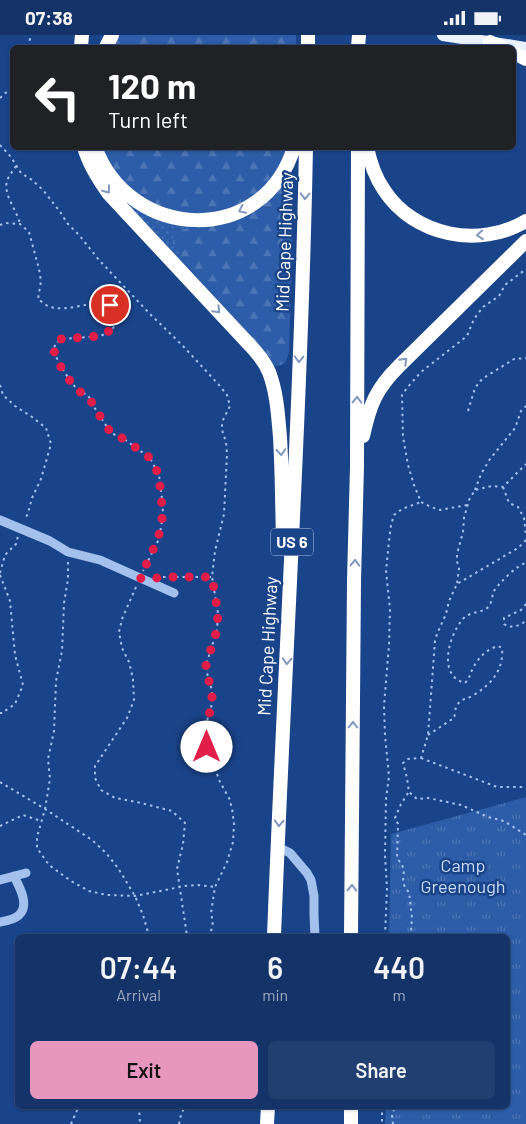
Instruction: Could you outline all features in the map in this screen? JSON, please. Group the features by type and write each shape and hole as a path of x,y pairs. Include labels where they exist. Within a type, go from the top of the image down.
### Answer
{"highway":[{"path":"85,150 96,174 109,193 246,341 263,361 268,371 278,406 288,635"},
{"path":"97,150 100,160 110,176 131,197 162,215 198,221 232,215 263,197 283,172 293,150"},
{"name":"Mid Cape Highway","path":"274,934 288,635 306,150"},
{"path":"351,934 357,466 358,150"},
{"path":"368,150 374,172 384,190 402,211 425,225 446,233 479,235 500,233 526,221"},
{"path":"357,466 370,409 383,384 526,241"},
{"path":"267,1124 268,1109"},
{"path":"351,1109 351,1124"}],"main road":[{"path":"443,35 496,45"}],"lane":[{"path":"0,520 50,541 68,551 100,560 174,593"},
{"path":"277,849 290,853 311,880 314,896 316,934"},
{"path":"0,880 26,873"},
{"path":"0,922 20,915 23,909 21,890 14,876"}],"path":[{"path":"0,98 10,89"},
{"path":"0,145 11,157 21,173 43,190 67,223 99,260 149,313 184,346 227,395 230,406 222,422 227,454 224,514 215,551 212,577 218,613 217,630 206,665 212,690 212,705 206,724 207,747 220,782 229,798 234,824 233,842 227,862 215,887 210,934"},
{"path":"17,166 9,177 6,189 20,224 29,232 41,281 38,299 48,306 61,308 99,304 110,305 116,310 117,324 101,336 61,339 55,344 54,351 58,361 64,373 78,391 88,395 111,433 124,439 150,458 159,475 162,521 158,539 122,619 119,632 133,679 134,700 127,718 95,766 95,779 101,790 115,798 172,811 184,823 183,844 177,869 187,934"},
{"path":"0,225 5,223 20,224"},
{"path":"467,505 440,511 421,502 408,465 403,437 402,395 421,372 467,336 474,319 483,307 499,297 505,285 526,269"},
{"path":"468,411 474,388 482,379 514,359 526,358"},
{"path":"0,385 3,395 15,407 46,428 51,444 41,479 20,529 16,544 5,555 0,574 10,601 15,655 23,685 15,704 0,713"},
{"path":"421,758 428,735 435,641 457,584 459,569 457,554 467,505 481,474 490,459 515,428 521,411 526,406"},
{"path":"503,487 526,464"},
{"path":"475,490 492,486 503,487"},
{"path":"503,487 509,503 518,507 524,519 526,536"},
{"path":"385,934 387,889 385,855 386,799 389,776 384,706 390,609 386,571 391,525 394,515 402,509 421,502"},
{"path":"457,584 518,548 526,540"},
{"path":"68,551 68,579 64,603 62,651 56,681 54,731 48,759 50,779 37,848 49,865 89,891 108,895 135,897 180,887 198,885 215,887"},
{"path":"428,735 454,718 456,707 461,701 489,684 500,670 503,658 502,648 498,646 486,651 473,668 470,678 465,683 458,681 454,678 449,666 448,651 454,634 462,620 467,615 482,611 489,606 494,591 507,577 522,564 526,563"},
{"path":"141,578 212,577"},
{"path":"526,604 521,610 504,618 504,624 508,627 517,627 526,621"},
{"path":"526,787 498,787 421,758 408,759 404,763 409,792 417,799 428,798 461,805 488,817 504,821 526,835"},
{"path":"0,782 92,840 106,853 118,868 135,897 144,915 149,934"},
{"path":"409,792 395,818 398,824 397,857 404,870 403,881 405,888 409,892 412,918 409,934"},
{"path":"0,826 23,815 42,821"},
{"path":"71,1124 78,1109"},
{"path":"139,1109 140,1124"},
{"path":"179,1124 184,1109"},
{"path":"382,1109 382,1124"},
{"path":"393,1124 392,1117 394,1109"}],"green space":[{"path":"118,35 296,35 296,45 114,45"},
{"path":"91,150 116,191 133,206 164,221 201,226 182,259 188,268 186,268 114,193"},
{"path":"102,150 287,150 275,174 253,197 226,210 212,213 187,214 151,204 124,185"},
{"path":"294,174 294,191 289,353 285,363 279,366 272,366 247,332 188,268 173,244 173,238 178,231 191,227 218,225 253,210 272,196 288,175"},
{"name":"Camp Greenough","path":"526,797 526,1124 385,1124 386,1109 510,1109 510,934 389,934 391,834"}],"route":[{"path":"110,305 116,310 117,317 117,324 112,329 101,336 61,339 55,344 54,351 64,373 78,391 88,395 111,433 124,439 150,458 159,475 162,521 158,539 140,578 212,577 218,613 217,630 206,665 212,690 212,705 206,724 207,747"}]}
